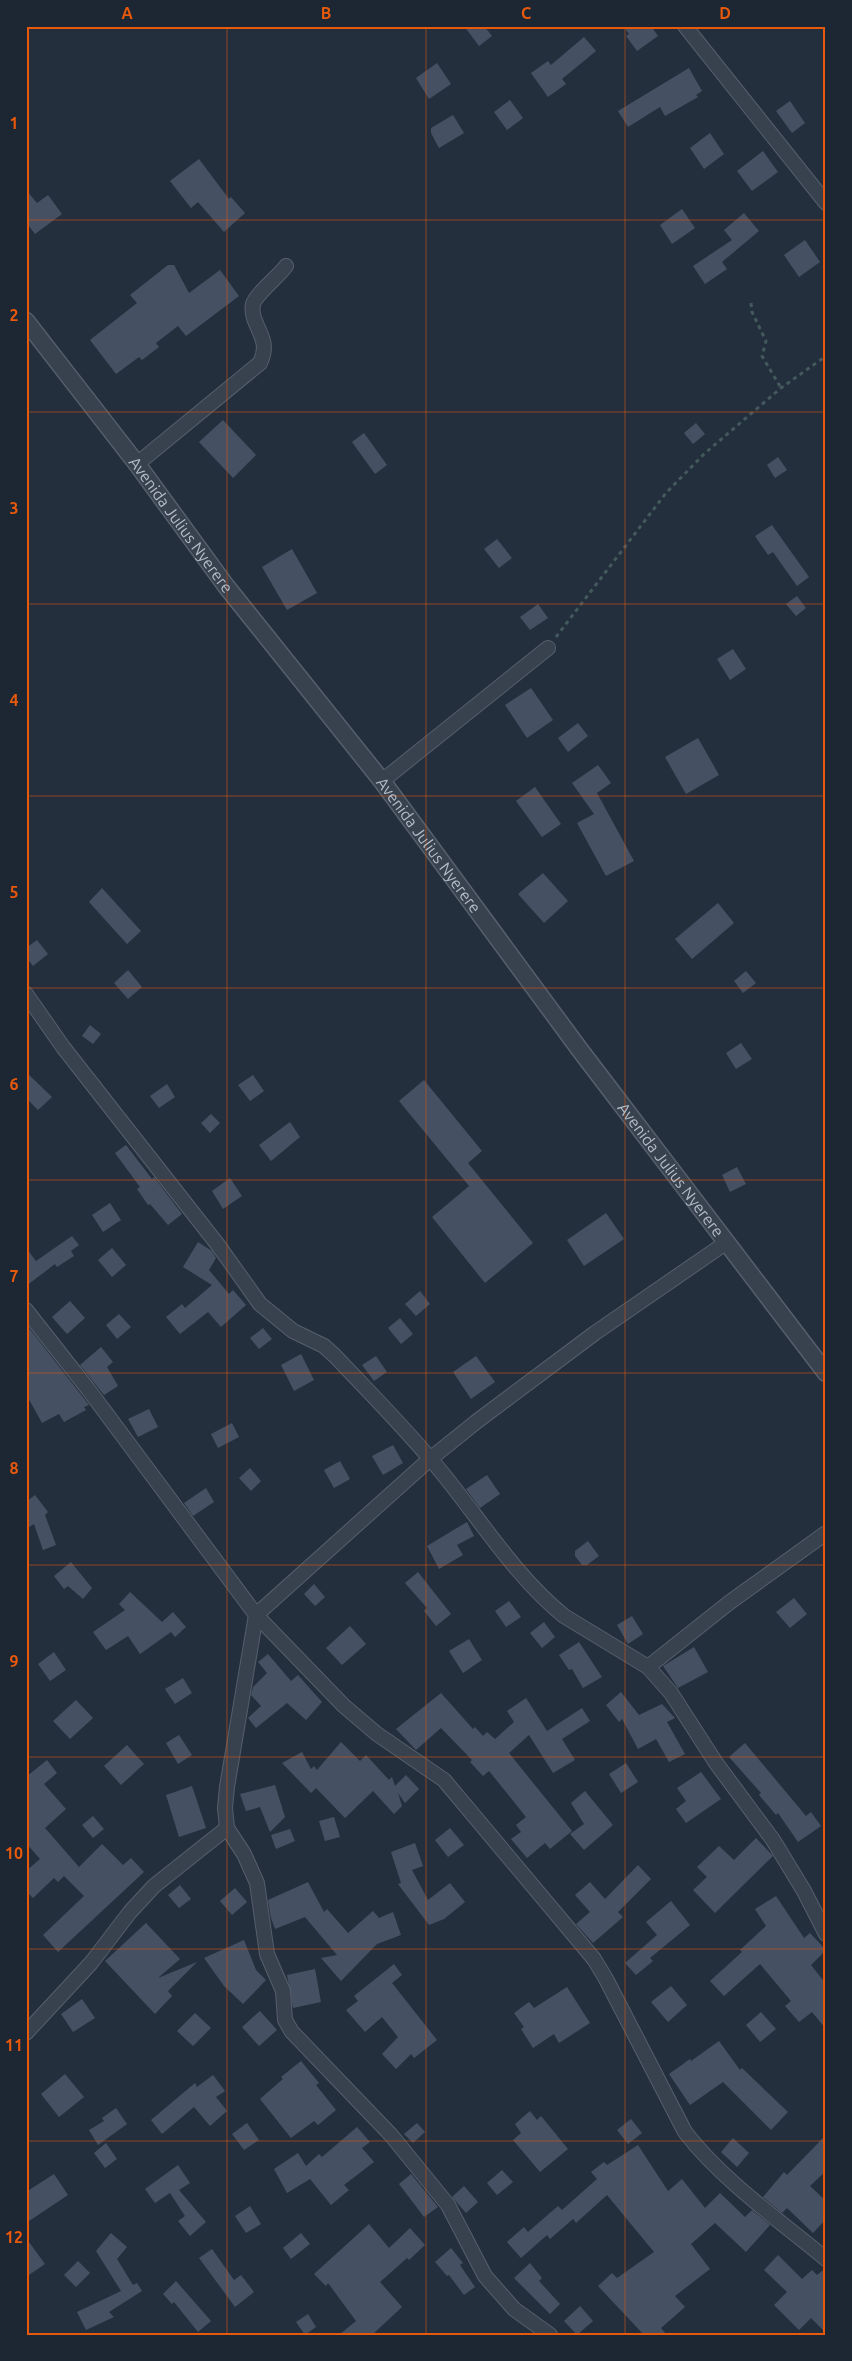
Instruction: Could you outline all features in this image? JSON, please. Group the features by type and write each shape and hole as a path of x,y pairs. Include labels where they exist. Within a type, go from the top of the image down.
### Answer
{"street":[{"path":"685,26 826,203"},
{"path":"137,464 260,364 265,354 264,344 253,311 254,303 286,266"},
{"name":"Avenida Julius Nyerere","path":"26,321 137,464 226,586 382,781 580,1050 826,1373"},
{"path":"382,781 548,648"},
{"path":"26,994 64,1048 218,1245 260,1304 293,1331 324,1346 336,1356 430,1459 514,1563 552,1606 564,1616 648,1667 671,1693 716,1763 773,1840 804,1891 826,1934"},
{"path":"550,2335 514,2309 485,2276 448,2205 391,2135 292,2032 285,2020 282,1991 267,1954 257,1883 244,1854 228,1828 225,1808 227,1787 256,1615 430,1459 476,1422 595,1333 727,1242"},
{"path":"26,1310 88,1389 256,1615 344,1706 377,1734 444,1780 594,1959 685,2132 699,2150 720,2171 826,2259"},
{"path":"648,1667 730,1602 826,1533"},
{"path":"26,2032 91,1963 130,1912 154,1886 228,1828"}],"path":[{"path":"751,303 752,312 766,341 762,356 781,388"},
{"path":"548,648 666,492 704,454 781,388 826,356"}],"building":[{"path":"464,26 484,26 492,36 479,46"},
{"path":"623,26 651,26 658,36 637,51 626,36 629,34"},
{"path":"584,37 596,51 562,79 566,84 548,97 531,73 548,61 551,65"},
{"path":"437,63 451,84 429,99 416,78"},
{"path":"689,68 702,91 696,95 698,97 665,116 660,107 628,127 618,111"},
{"path":"510,100 523,118 507,130 494,112"},
{"path":"790,101 805,123 792,133 776,111"},
{"path":"453,115 464,133 439,148 431,133 431,128"},
{"path":"710,133 724,154 704,169 690,148"},
{"path":"763,151 778,172 752,191 737,171"},
{"path":"199,159 229,199 231,197 245,213 224,232 198,202 191,208 170,181"},
{"path":"26,190 37,203 48,195 62,214 35,234 26,222"},
{"path":"682,209 695,228 672,244 660,225"},
{"path":"744,213 759,231 722,262 727,269 705,284 693,266 732,240 724,230"},
{"path":"805,240 820,262 799,277 784,255"},
{"path":"168,265 174,265 189,293 220,270 239,296 186,336 178,326 156,343 159,347 142,360 139,357 116,374 90,340 137,303 130,295"},
{"path":"223,420 256,455 233,478 199,442"},
{"path":"696,423 705,434 693,444 684,433"},
{"path":"364,433 387,465 375,474 352,442"},
{"path":"778,457 787,470 775,478 767,465"},
{"path":"772,525 809,577 797,586 773,552 768,555 755,536"},
{"path":"497,539 512,558 499,568 484,549"},
{"path":"292,549 317,593 287,610 262,567"},
{"path":"797,596 806,608 796,616 786,604"},
{"path":"538,604 548,618 530,630 520,617"},
{"path":"733,649 746,669 730,680 717,659"},
{"path":"531,688 553,720 527,738 505,705"},
{"path":"578,723 588,736 568,752 558,738"},
{"path":"698,738 719,775 686,794 665,757"},
{"path":"598,765 611,783 597,793 634,861 606,876 577,823 594,814 572,783"},
{"path":"535,787 561,824 542,837 516,801"},
{"path":"543,873 568,901 544,923 518,894"},
{"path":"102,888 141,931 127,944 89,902"},
{"path":"718,903 734,923 692,959 675,939"},
{"path":"37,940 48,954 33,966 26,957 26,948"},
{"path":"128,970 142,987 128,999 114,983"},
{"path":"746,971 756,983 743,993 734,981"},
{"path":"90,1025 101,1034 93,1044 82,1036"},
{"path":"741,1043 752,1059 736,1069 726,1053"},
{"path":"26,1072 52,1097 38,1110 26,1098"},
{"path":"253,1075 264,1091 250,1101 238,1085"},
{"path":"424,1080 482,1151 468,1163 533,1243 485,1283 432,1217 469,1186 399,1101"},
{"path":"167,1084 175,1097 159,1108 150,1096"},
{"path":"211,1114 220,1123 210,1133 201,1123"},
{"path":"290,1122 300,1137 271,1161 259,1145"},
{"path":"126,1145 152,1179 154,1177 182,1214 168,1225 150,1204 148,1205 137,1189 140,1187 115,1153"},
{"path":"737,1167 746,1184 730,1192 722,1175"},
{"path":"230,1178 242,1196 223,1209 212,1191"},
{"path":"110,1203 121,1220 103,1232 92,1215"},
{"path":"606,1213 624,1239 584,1266 567,1240"},
{"path":"72,1236 79,1245 71,1251 74,1256 57,1267 55,1264 26,1286 26,1248 36,1261"},
{"path":"198,1242 212,1251 216,1258 209,1270 229,1294 233,1290 246,1305 221,1327 208,1312 180,1334 166,1317 182,1304 185,1308 212,1285 183,1267"},
{"path":"112,1248 126,1265 112,1277 98,1260"},
{"path":"420,1291 430,1304 416,1316 405,1304"},
{"path":"70,1301 85,1318 67,1334 52,1317"},
{"path":"119,1314 131,1327 117,1339 106,1325"},
{"path":"400,1318 413,1334 401,1344 388,1328"},
{"path":"26,1324 89,1405 84,1407 86,1410 64,1422 59,1414 42,1423 26,1394"},
{"path":"263,1328 272,1339 259,1349 250,1338"},
{"path":"101,1347 113,1362 107,1367 118,1386 104,1395 80,1365"},
{"path":"301,1354 314,1380 294,1391 281,1365"},
{"path":"376,1356 387,1372 374,1381 362,1365"},
{"path":"476,1356 495,1382 471,1399 453,1372"},
{"path":"149,1409 158,1427 138,1437 128,1419"},
{"path":"232,1423 239,1437 218,1448 211,1434"},
{"path":"393,1445 403,1463 383,1475 372,1456"},
{"path":"340,1461 350,1479 334,1488 324,1470"},
{"path":"250,1468 261,1481 251,1491 239,1478"},
{"path":"487,1475 500,1494 480,1508 466,1489"},
{"path":"206,1488 214,1502 193,1516 184,1503"},
{"path":"35,1495 48,1512 45,1515 56,1545 43,1550 34,1524 26,1529 26,1502"},
{"path":"467,1522 474,1536 457,1545 463,1555 439,1569 427,1546"},
{"path":"588,1541 599,1556 587,1565 582,1565 575,1556 575,1551"},
{"path":"71,1562 92,1588 83,1599 68,1586 64,1589 54,1576"},
{"path":"418,1572 451,1614 436,1626 424,1611 427,1608 405,1583"},
{"path":"314,1584 325,1597 315,1606 304,1594"},
{"path":"130,1592 162,1622 173,1612 186,1627 175,1637 171,1632 140,1654 128,1636 106,1650 93,1632 125,1610 119,1604"},
{"path":"794,1598 807,1614 790,1628 776,1612"},
{"path":"509,1601 521,1617 506,1627 495,1611"},
{"path":"632,1616 643,1634 628,1644 617,1625"},
{"path":"544,1622 555,1637 542,1648 530,1633"},
{"path":"350,1626 366,1644 342,1665 326,1648"},
{"path":"469,1639 482,1660 463,1673 449,1651"},
{"path":"579,1642 602,1677 583,1688 572,1669 569,1670 559,1655"},
{"path":"694,1647 708,1672 678,1688 663,1666"},
{"path":"54,1652 66,1670 50,1681 38,1664"},
{"path":"268,1654 291,1681 298,1675 322,1702 306,1720 287,1703 256,1728 248,1718 261,1706 251,1695 253,1687 267,1673 258,1662"},
{"path":"183,1678 192,1693 175,1704 165,1689"},
{"path":"621,1692 639,1715 662,1704 675,1718 667,1722 685,1754 669,1762 656,1739 638,1749 622,1719 619,1722 606,1705"},
{"path":"441,1693 473,1729 475,1727 483,1736 487,1732 495,1739 514,1722 507,1711 526,1698 547,1731 582,1708 590,1721 562,1739 575,1760 553,1773 529,1735 509,1753 572,1831 550,1849 545,1843 527,1858 511,1839 521,1832 516,1825 526,1817 489,1771 483,1776 470,1762 472,1760 441,1728 416,1750 396,1729"},
{"path":"76,1700 93,1718 70,1739 53,1721"},
{"path":"179,1735 192,1755 178,1764 166,1743"},
{"path":"341,1742 360,1761 366,1755 389,1780 392,1777 395,1786 406,1775 419,1789 405,1803 398,1793 402,1806 394,1814 373,1791 345,1818 316,1788 311,1793 282,1763 302,1752 311,1769 314,1766 317,1770"},
{"path":"745,1743 806,1816 811,1812 821,1826 798,1842 778,1813 776,1815 759,1795 761,1793 729,1757"},
{"path":"127,1745 144,1764 121,1785 104,1766"},
{"path":"47,1760 57,1773 44,1784 66,1809 45,1828 79,1867 102,1844 123,1865 131,1858 144,1872 58,1952 43,1935 84,1896 64,1876 58,1882 54,1878 33,1898 26,1891 26,1871 40,1859 26,1843 26,1777"},
{"path":"626,1763 638,1782 621,1793 609,1774"},
{"path":"701,1772 721,1799 686,1823 676,1809 686,1801 677,1788"},
{"path":"275,1785 285,1817 270,1832 260,1807 246,1811 240,1794"},
{"path":"192,1786 206,1828 179,1837 166,1795"},
{"path":"585,1791 613,1825 584,1850 570,1834 584,1824 571,1803"},
{"path":"93,1816 104,1829 93,1838 82,1825"},
{"path":"334,1817 340,1837 325,1841 319,1821"},
{"path":"450,1828 464,1845 448,1857 435,1840"},
{"path":"290,1829 295,1841 276,1849 271,1835"},
{"path":"756,1838 773,1856 715,1913 693,1890 707,1877 697,1867 719,1846 734,1860"},
{"path":"415,1843 423,1866 412,1870 428,1900 450,1883 465,1902 444,1919 429,1925 398,1884 401,1883 391,1852"},
{"path":"638,1865 651,1879 618,1912 623,1917 593,1943 576,1924 590,1912 575,1895 590,1882 605,1899"},
{"path":"308,1882 324,1912 327,1909 348,1933 373,1911 379,1918 393,1912 401,1935 377,1944 341,1981 321,1958 337,1955 305,1917 275,1929 271,1918 268,1900"},
{"path":"180,1885 191,1899 179,1908 168,1895"},
{"path":"235,1888 247,1902 232,1915 220,1901"},
{"path":"776,1896 804,1938 810,1933 826,1950 811,1965 826,1984 826,2029 812,2012 799,2022 785,2006 791,2001 760,1964 724,1996 710,1981 742,1952 740,1950 766,1926 755,1909"},
{"path":"671,1901 690,1925 650,1958 653,1961 636,1975 625,1963 657,1935 646,1922"},
{"path":"146,1923 180,1959 158,1978 197,1962 168,1991 172,1996 155,2014 105,1961"},
{"path":"244,1940 256,1970 266,1980 243,2004 224,1986 204,1958"},
{"path":"394,1964 402,1975 392,1983 437,2040 414,2058 411,2054 396,2069 382,2054 398,2037 382,2017 365,2032 346,2010 358,2001 354,1996"},
{"path":"315,1969 321,2002 293,2008 287,1975"},
{"path":"671,1986 687,2005 668,2022 651,2002"},
{"path":"567,1987 590,2023 559,2043 554,2034 533,2048 521,2029 524,2027 514,2013 529,2002 534,2008"},
{"path":"82,1999 95,2018 73,2032 61,2014"},
{"path":"260,2011 277,2030 259,2046 242,2027"},
{"path":"761,2012 776,2029 760,2042 746,2025"},
{"path":"195,2013 211,2028 193,2046 177,2031"},
{"path":"719,2041 740,2070 742,2068 788,2112 771,2130 723,2082 690,2105 669,2074"},
{"path":"301,2061 319,2083 316,2085 336,2110 318,2125 314,2121 291,2138 260,2099 283,2079 281,2077"},
{"path":"65,2074 84,2097 59,2117 41,2094"},
{"path":"213,2075 225,2091 216,2097 227,2111 210,2126 194,2107 162,2134 151,2120 195,2083 197,2087"},
{"path":"116,2108 127,2124 98,2145 89,2130 104,2121 102,2118"},
{"path":"530,2111 537,2120 541,2116 568,2149 540,2172 513,2140 521,2133 515,2124"},
{"path":"631,2119 642,2133 628,2144 617,2130"},
{"path":"247,2123 259,2140 244,2150 232,2134"},
{"path":"417,2123 425,2132 413,2143 404,2134"},
{"path":"357,2127 370,2142 362,2148 374,2162 344,2185 349,2190 331,2205 310,2179 287,2193 274,2169 298,2153 306,2166 319,2154 322,2157"},
{"path":"826,2135 826,2171 810,2186 826,2201 826,2219 813,2233 787,2208 782,2213 763,2197 784,2172 787,2175"},
{"path":"733,2138 749,2153 737,2167 721,2152"},
{"path":"106,2143 117,2159 105,2168 94,2153"},
{"path":"638,2145 668,2191 682,2179 705,2208 720,2193 745,2217 752,2210 770,2225 746,2252 715,2223 691,2244 710,2269 675,2296 685,2307 661,2328 667,2335 644,2335 598,2286 612,2273 617,2278 654,2252 607,2195 576,2223 573,2219 550,2239 547,2235 521,2258 507,2242 524,2227 528,2232 558,2206 562,2210 597,2179 591,2172 604,2162 607,2165"},
{"path":"178,2165 190,2183 179,2190 206,2222 190,2236 178,2221 185,2216 170,2193 155,2203 145,2189"},
{"path":"502,2170 513,2182 497,2195 487,2183"},
{"path":"54,2174 68,2195 26,2223 26,2192"},
{"path":"411,2174 438,2207 424,2217 399,2184"},
{"path":"464,2186 478,2202 466,2213 452,2197"},
{"path":"250,2206 261,2224 246,2233 235,2216"},
{"path":"369,2224 389,2248 410,2228 425,2245 380,2282 402,2307 372,2335 339,2335 356,2321 328,2283 326,2286 314,2274"},
{"path":"111,2233 127,2247 117,2259 133,2285 137,2283 142,2291 109,2312 114,2317 86,2330 77,2312 121,2291 96,2251"},
{"path":"301,2233 310,2244 291,2259 283,2248"},
{"path":"26,2238 45,2264 26,2277"},
{"path":"451,2248 463,2263 460,2265 475,2287 464,2295 449,2275 447,2276 435,2262"},
{"path":"212,2249 234,2280 241,2275 254,2292 235,2307 199,2258"},
{"path":"778,2255 802,2279 812,2270 817,2275 826,2268 826,2333 811,2318 799,2330 774,2305 787,2292 764,2270"},
{"path":"78,2261 90,2273 76,2287 64,2275"},
{"path":"530,2263 542,2278 539,2281 560,2304 550,2314 514,2278"},
{"path":"176,2281 211,2321 198,2332 174,2302 172,2304 163,2294"},
{"path":"580,2306 593,2321 577,2335 564,2321"},
{"path":"308,2314 316,2327 305,2335 296,2322"}]}
